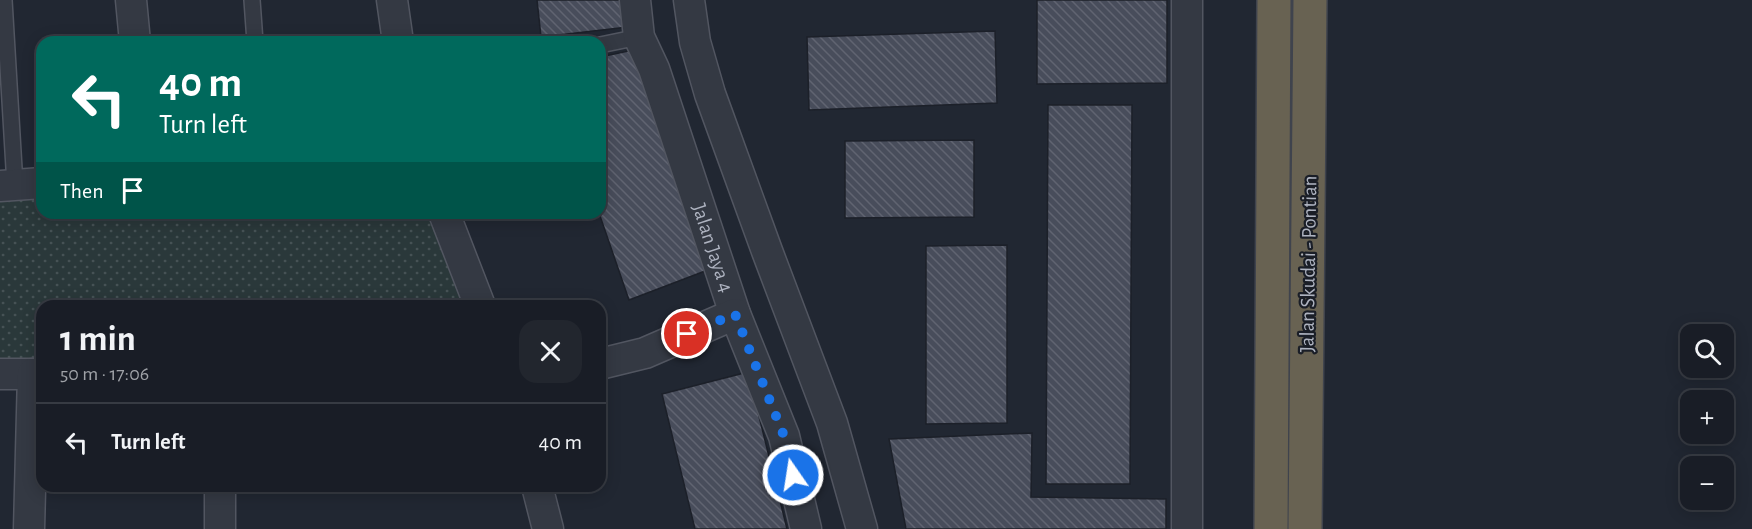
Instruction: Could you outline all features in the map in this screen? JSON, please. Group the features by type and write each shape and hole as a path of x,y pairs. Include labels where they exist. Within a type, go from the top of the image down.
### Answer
{"highway":[{"name":"Jalan Skudai - Pontian","path":"1271,529 1274,0"},
{"name":"Jalan Skudai - Pontian","path":"1305,529 1310,0"}],"street":[{"path":"131,0 134,36"},
{"path":"392,0 397,36"},
{"name":"Jalan Jaya 4","path":"635,0 639,37 654,69 735,314 784,436 806,529"},
{"path":"689,0 695,42 710,94 832,423 862,529"},
{"path":"1187,0 1187,529"},
{"path":"446,219 478,300"},
{"path":"606,362 645,352 735,314"},
{"path":"0,374 36,374"},
{"path":"29,529 36,408"},
{"path":"220,492 220,529"},
{"path":"539,492 548,529"}],"lane":[{"path":"4,0 19,185"},
{"path":"252,0 255,36"},
{"path":"606,44 639,37"}],"shaded area":[{"path":"36,193 36,219 430,219 464,300 36,300 36,366 0,366 0,195"}],"building":[{"path":"537,0 625,0 628,27 541,36"},
{"path":"1037,0 1167,0 1167,83 1037,84"},
{"path":"995,31 997,103 809,110 807,37"},
{"path":"633,50 713,268 629,300 601,219 606,219 606,56"},
{"path":"1048,105 1132,105 1130,484 1046,484"},
{"path":"974,140 974,217 845,218 845,141"},
{"path":"1007,245 1007,423 926,424 926,246"},
{"path":"748,372 787,529 695,529 662,394"},
{"path":"1032,433 1031,497 1166,499 1166,529 906,529 889,439"}],"route":[{"path":"687,334 735,314 784,436 793,475"}]}
